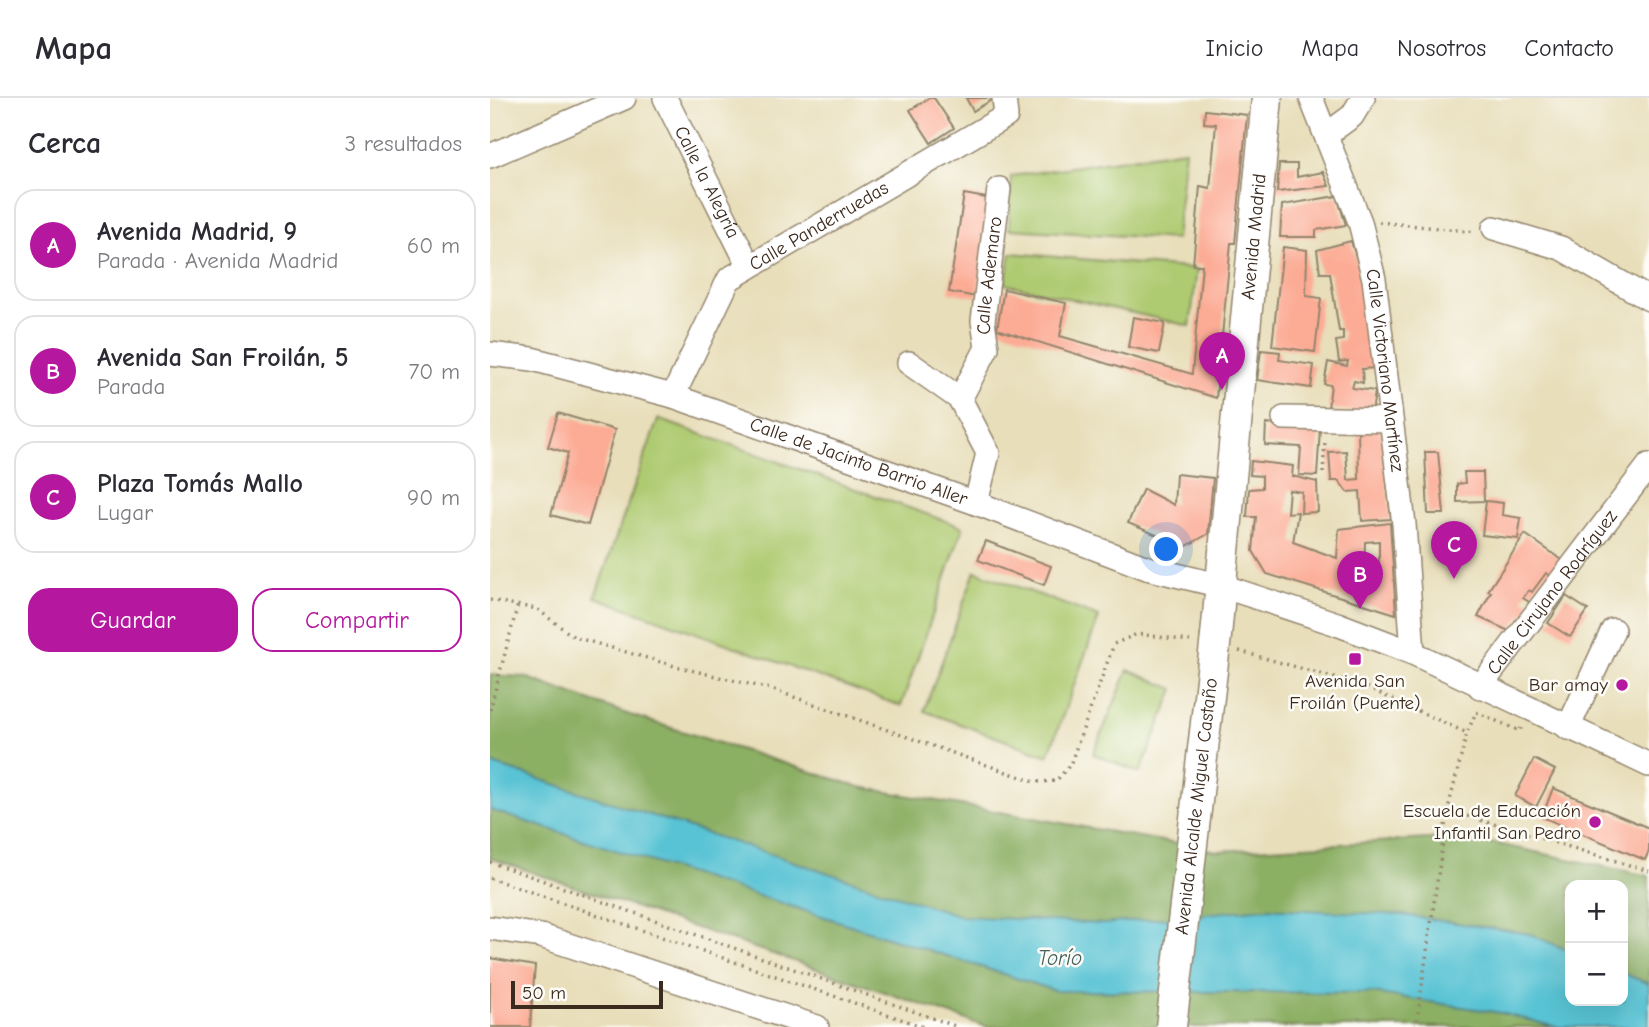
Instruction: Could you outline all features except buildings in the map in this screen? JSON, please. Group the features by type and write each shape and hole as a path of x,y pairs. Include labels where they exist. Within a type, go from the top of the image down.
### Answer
{"main road":[{"name":"Avenida Madrid","path":"1222,586 1267,98"},
{"name":"Avenida Alcalde Miguel Castaño","path":"1171,1027 1222,586"}],"street":[{"path":"490,156 624,98"},
{"name":"Calle la Alegría","path":"665,98 749,267"},
{"name":"Calle Panderruedas","path":"673,396 729,279 1006,116 1004,98"},
{"name":"Calle Victoriano Martínez","path":"1311,98 1360,222 1374,279 1404,524 1413,653"},
{"path":"1326,135 1352,116 1363,98"},
{"name":"Calle Ademaro","path":"960,399 987,348 983,321 999,189"},
{"path":"1494,228 1561,248 1649,299"},
{"name":"Calle de Jacinto Barrio Aller","path":"490,354 532,359 673,396 976,503 1147,568 1222,586 1413,653 1649,765"},
{"path":"909,363 960,399 988,453 976,503"},
{"path":"1284,418 1390,420"},
{"name":"Calle Cirujano Rodríguez","path":"1480,687 1649,466"},
{"path":"1568,728 1612,630"},
{"path":"490,928 541,936 817,1027"}],"path":[{"path":"1360,222 1381,222 1469,233 1494,228"},
{"path":"1323,472 1326,418"},
{"path":"490,600 537,609 574,637 678,667 774,690 1035,782 1056,781 1070,765 1114,644 1137,634 1214,642 1361,685 1467,733"},
{"path":"490,710 518,604"},
{"path":"1416,1027 1447,811 1467,733 1476,712 1520,731 1523,723"},
{"path":"1447,811 1649,871"},
{"path":"490,862 958,1027"},
{"path":"490,878 924,1027"}],"green space":[{"path":"1185,150 1176,239 1009,229 1011,176"},
{"path":"1011,253 1197,269 1190,326 1005,284"},
{"path":"658,419 963,527 901,706 595,597"},
{"path":"975,571 1099,617 1048,756 924,711"},
{"path":"1128,670 1174,689 1140,773 1093,754"},
{"path":"490,675 525,677 627,714 860,787 1218,851 1464,837 1649,876 1649,1027 987,1027 490,858"}],"water":[{"name":"Torío","path":"490,763 961,916 1103,924 1265,908 1403,915 1530,934 1565,949 1565,1006 1628,1006 1628,975 1649,984 1649,1027 1556,1027 1501,1013 1373,993 1056,991 490,810"}],"place":[{"name":"Avenida Madrid, 9","path":"1222,390"},
{"name":"Plaza Tomás Mallo","path":"1454,579"},
{"name":"Avenida San Froilán, 5","path":"1360,609"},
{"name":"Avenida San Froilán (Puente)","path":"1355,659"},
{"name":"Bar amay","path":"1622,685"},
{"name":"Escuela de Educación Infantil San Pedro","path":"1595,822"}]}
